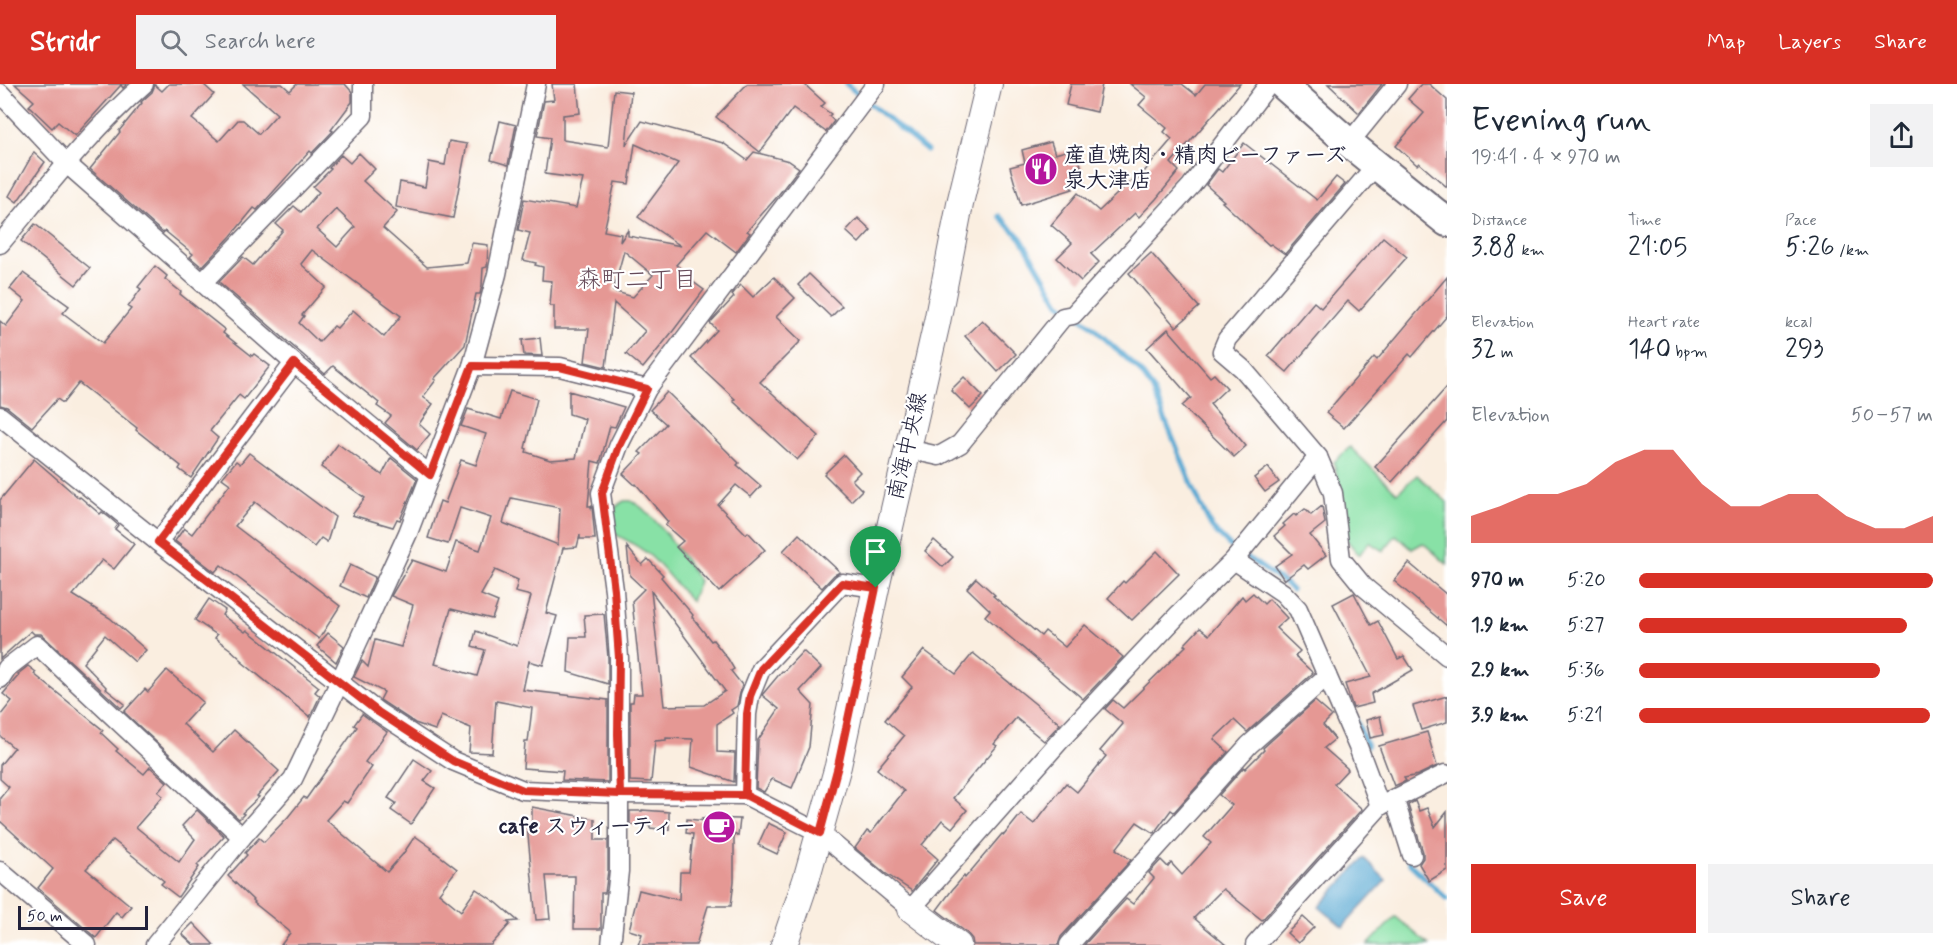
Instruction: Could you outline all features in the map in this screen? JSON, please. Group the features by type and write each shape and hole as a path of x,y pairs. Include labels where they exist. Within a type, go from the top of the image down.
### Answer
{"main road":[{"path":"1282,84 1349,143 1447,222"}],"street":[{"path":"0,244 67,164 144,84"},
{"path":"203,282 363,116 363,84"},
{"path":"155,945 242,837 292,780 408,533 472,366 496,274 536,84"},
{"path":"611,945 619,871 619,658 614,590 602,493 619,446 647,389 876,84"},
{"name":"南海中央線","path":"784,945 806,880 838,766 988,84"},
{"path":"907,449 939,456 960,444 1063,317 1076,312 1191,186 1269,84"},
{"path":"1349,143 1397,84"},
{"path":"0,93 67,164 294,363 430,475"},
{"path":"1377,164 1227,339 1222,351 1243,369 1318,457 1333,493 1341,559 1363,586 1447,656"},
{"path":"158,542 294,363"},
{"path":"472,366 560,367 647,389"},
{"path":"0,416 378,712 453,761 523,790 620,794 745,795 820,833 958,945"},
{"path":"911,909 1065,735 1178,615 1238,556 1318,457"},
{"path":"1238,556 1283,593 1298,609 1358,747 1388,802 1412,855"},
{"path":"745,795 747,714 750,696 761,669 842,583 876,588"},
{"path":"2,670 36,645 242,837"},
{"path":"1069,945 1249,745 1327,676"},
{"path":"1255,945 1388,802 1445,774"},
{"path":"0,871 87,945"}],"green space":[{"path":"1350,447 1397,493 1417,475 1447,502 1447,564 1423,543 1412,549 1396,535 1383,551 1369,542 1359,555 1346,539 1334,462"},
{"path":"624,501 632,501 650,515 699,581 691,601 648,554 611,532 612,514 616,507"},
{"path":"1396,917 1429,945 1368,945"}],"water":[{"path":"1364,858 1386,880 1343,927 1319,907"}],"building":[{"path":"15,84 127,84 123,88 121,85 75,136 58,122 52,128 29,106 34,101"},
{"path":"169,84 203,84 214,94 192,119 219,141 238,120 243,120 259,134 277,114 243,84 282,84 290,91 297,84 345,84 352,92 352,102 331,130 333,131 312,153 310,151 257,210 254,208 202,267 190,257 193,254 165,231 163,233 90,169 141,102 152,92 155,85 162,91"},
{"path":"552,84 577,84 580,113 563,115 563,140 608,147 614,90 631,92 626,145 642,121 723,143 747,160 754,152 789,161 799,168 747,231 750,233 736,252 707,230 676,265 680,268 678,271 704,290 643,368 626,354 645,331 614,303 606,367 585,362 589,329 554,329 554,306 550,306 552,281 542,280 543,267 523,260 530,233 518,230 524,199 576,208 583,179 545,174 550,138 537,136 544,101 554,100","holes":["635,144 678,163 638,217 681,246 628,236 628,230 620,242 621,234 604,231 615,182 629,184","624,251 653,275 633,297 613,291"]},
{"path":"747,84 804,84 825,103 821,107 831,114 829,116 834,121 826,132 793,108 760,152 716,117"},
{"path":"1071,84 1102,84 1097,112 1066,105"},
{"path":"1130,84 1182,84 1196,95 1205,84 1240,84 1171,163 1179,171 1156,199 1139,217 1135,213 1091,254 1099,262 1081,281 1057,258 1072,243 1051,225 1078,193 1099,211 1134,178 1137,180 1172,139 1164,132 1167,128 1139,105 1146,97"},
{"path":"1328,84 1382,84 1359,113"},
{"path":"1421,84 1429,84 1447,100 1447,187 1396,146 1424,113 1408,99"},
{"path":"500,121 516,125 508,165 491,160"},
{"path":"449,141 467,144 453,218 396,207 400,182 425,187 429,162 445,165"},
{"path":"1051,142 1055,154 1076,148 1085,180 1068,185 1073,189 1021,205 1010,167 1025,163 1022,150"},
{"path":"1244,143 1317,200 1336,177 1345,184 1285,254 1271,244 1269,245 1206,185 1218,169 1222,172"},
{"path":"34,152 45,162 17,202 9,196"},
{"path":"359,153 375,169 363,181 397,212 383,228 427,267 467,263 472,243 488,245 487,267 483,268 480,294 476,294 465,345 434,379 436,380 423,397 433,404 419,424 430,434 417,450 385,423 391,416 377,406 379,403 333,366 325,374 219,282 243,257 253,265 283,230 276,224 294,206 301,212 319,192 313,187 341,155 350,163","holes":["336,209 355,227 337,247 317,229","312,250 401,316 384,337 353,310 337,328 334,326 319,342 299,323 304,316 302,315 326,287 301,264"]},
{"path":"858,218 871,230 859,243 846,231"},
{"path":"35,224 90,268 76,285 21,241"},
{"path":"1383,237 1407,257 1359,311 1348,301 1287,372 1268,356 1314,302 1321,308"},
{"path":"1151,253 1199,307 1176,327 1129,273"},
{"path":"155,266 167,276 165,279 181,292 180,294 225,330 223,333 252,356 254,354 270,366 244,399 239,395 210,431 218,438 191,478 179,469 181,466 136,430 137,428 79,383 63,403 57,399 32,427 7,407 0,405 0,321 6,326 25,301 10,289 23,273 69,306 63,313 103,343 131,309 128,307 141,289 138,287"},
{"path":"809,274 842,306 831,317 798,285"},
{"path":"774,277 795,298 776,317 801,341 760,382 819,436 797,460 733,401 735,399 691,358 717,330 710,323 734,297 732,295 741,285 753,297"},
{"path":"1447,277 1447,316 1412,357 1409,354 1344,428 1326,413 1374,357 1377,360"},
{"path":"982,320 1016,354 998,372 965,336"},
{"path":"1168,329 1210,377 1214,374 1227,388 1210,404 1246,446 1234,457 1182,406 1191,398 1147,348"},
{"path":"540,338 542,356 524,355 522,340"},
{"path":"964,377 983,396 970,409 951,390"},
{"path":"1447,387 1447,421 1392,482 1375,467"},
{"path":"510,391 537,399 526,452 550,460 576,458 585,419 569,414 569,391 624,407 615,427 610,426 600,463 592,461 588,506 592,507 595,539 580,539 580,535 577,547 563,548 546,613 557,616 543,665 529,661 523,690 608,700 608,782 562,780 563,771 523,768 525,742 528,742 532,708 496,701 492,753 469,752 471,728 441,716 435,730 415,723 380,700 384,692 354,677 362,661 368,667 375,640 401,647 413,605 391,596 412,560 446,572 456,542 480,550 491,518 460,508 448,544 428,538 440,501 445,503 461,460 476,465 486,434 461,426 468,409 501,419","holes":["511,498 560,508 558,545 503,523","495,570 518,580 515,592 531,596 517,646 476,631 472,646 485,650 477,676 435,664 451,609 492,619 498,602 481,595"]},
{"path":"667,392 739,463 737,465 761,486 751,497 736,485 718,505 765,550 719,592 676,547 683,541 665,525 668,522 636,484 623,474 642,454 639,452 666,424 650,410"},
{"path":"338,444 382,475 391,458 417,479 400,520 397,519 393,527 352,515 365,498 321,467"},
{"path":"249,453 335,517 327,542 321,538 314,547 255,502 235,526 340,606 319,639 221,565 215,572 175,541 184,528 192,534 230,484 222,478 236,461 240,464"},
{"path":"844,455 860,472 852,480 862,490 851,501 824,474"},
{"path":"34,459 79,498 100,514 102,512 110,518 118,525 115,529 134,544 114,569 102,560 73,595 110,618 146,650 135,662 105,635 83,663 106,689 125,704 121,708 41,634 34,634 31,631 0,659 0,500"},
{"path":"1268,467 1279,482 1265,492 1254,478"},
{"path":"1322,506 1325,523 1310,535 1326,555 1308,569 1304,565 1284,580 1275,566 1292,554 1274,536 1294,514 1296,516 1305,509 1311,515"},
{"path":"799,534 840,572 822,588 783,551"},
{"path":"934,540 953,557 943,567 925,551"},
{"path":"627,547 642,565 648,559 663,575 661,577 734,669 731,671 742,685 737,706 731,710 733,713 717,724 717,752 735,753 734,782 691,767 693,739 666,738 666,740 655,741 651,782 630,781 630,702 633,702 634,694 642,694 632,601 644,589 630,576","holes":["651,591 725,691 704,705 664,706"]},
{"path":"1157,551 1179,574 1132,620 1108,598 1123,581 1125,583"},
{"path":"1409,563 1447,595 1447,626 1394,581"},
{"path":"350,565 375,577 366,598 340,586"},
{"path":"976,578 995,595 993,596 1041,636 1045,631 1065,647 1085,625 1123,657 1083,699 985,616 990,610 967,588"},
{"path":"1253,593 1264,604 1269,599 1287,618 1276,628 1300,651 1295,656 1313,673 1247,732 1234,720 1214,739 1228,752 1174,812 1171,810 1154,833 1137,822 1116,849 1131,860 1061,937 1058,945 973,945 967,933 937,910 952,890 1021,814 1034,824 1066,783 1077,792 1106,756 1100,751 1123,724 1105,709 1113,700 1123,708 1186,646 1184,645 1200,628 1209,635 1242,596 1245,600"},
{"path":"1354,593 1371,625 1378,621 1398,659 1404,656 1413,670 1371,694 1373,703 1353,708 1345,684 1371,677 1333,604"},
{"path":"209,599 225,610 222,615 245,632 247,630 319,687 315,692 320,696 310,717 242,662 215,638 217,635 195,620"},
{"path":"604,614 608,684 568,672 570,637 586,637 584,615"},
{"path":"328,633 344,646 336,662 317,646"},
{"path":"924,650 956,674 973,653 1060,724 1044,741 1016,718 994,744 997,746 953,798 967,810 952,828 942,820 922,845 938,859 912,891 885,873 855,848 867,831 871,833 904,791 877,769 904,736 885,720 912,687 902,677"},
{"path":"803,651 821,668 800,691 813,705 809,747 792,788 772,779 764,792 756,788 758,740 779,709 762,695"},
{"path":"28,666 36,672 34,674 103,730 101,733 118,749 116,751 144,774 150,767 167,782 158,792 163,796 136,827 179,862 195,839 182,826 197,810 224,836 197,865 199,867 178,897 161,884 164,881 113,840 86,869 131,906 122,917 116,912 96,938 38,888 53,869 0,821 0,798 9,787 0,779 0,765 14,748 0,736 0,716 12,701 3,694 18,674"},
{"path":"167,670 203,702 183,724 213,752 234,730 279,771 239,819 124,712 145,689 148,692"},
{"path":"1447,696 1447,722 1421,730 1413,706"},
{"path":"1315,701 1332,716 1323,725 1335,739 1324,748 1348,769 1334,784 1362,809 1262,920 1223,889 1194,918 1226,945 1084,945 1126,899 1133,904 1154,878 1149,873 1161,860 1168,867 1171,863 1182,875 1211,843 1204,837 1232,805 1219,795 1244,767 1245,769 1264,750 1263,748"},
{"path":"362,714 387,732 365,762 372,767 347,803 343,801 326,820 387,872 415,836 432,848 457,869 439,893 461,911 476,889 518,921 507,922 510,924 491,945 281,945 290,933 289,931 254,903 228,876 259,838 264,842 304,797 306,799 357,727 354,725"},
{"path":"1380,716 1384,735 1370,738 1366,720"},
{"path":"1427,732 1437,766 1418,775 1404,778 1406,781 1394,786 1379,746"},
{"path":"414,759 432,771 424,781 435,788 411,824 391,810 396,803 388,798"},
{"path":"1415,801 1419,811 1427,808 1435,827 1447,812 1447,870 1429,881 1419,864 1423,858 1423,852 1408,805"},
{"path":"532,807 595,819 595,840 608,840 605,893 601,893 601,929 574,929 575,876 546,876 550,919 536,920 527,825 532,825"},
{"path":"630,811 669,812 669,830 650,828 650,825 630,825"},
{"path":"701,818 740,819 738,836 734,834 734,881 731,906 708,906 696,945 638,945 642,934 629,930 639,890 679,900 680,872 689,872 693,834 686,833 687,819 707,821"},
{"path":"768,823 787,832 777,854 758,845"},
{"path":"1303,917 1314,927 1298,943 1287,933"},
{"path":"193,923 214,945 194,945 182,934"}],"waterway":[{"path":"846,84 927,151"},
{"path":"999,216 1021,238 1059,303 1088,323 1139,370 1152,388 1212,528 1229,545 1292,590"},
{"path":"1352,710 1367,746"},
{"path":"1408,859 1410,864 1447,899"}],"place":[{"name":"産直焼肉・精肉ビーファーズ 泉大津店","path":"1041,169"},
{"name":"cafe スウィーティー","path":"719,827"}],"district":[{"name":"森町二丁目","path":"637,280"}],"route":[{"path":"876,588 838,766 820,833 745,795 682,795 620,794 523,790 453,761 378,712 158,542 294,363 430,475 472,366 560,367 647,389 619,446 602,493 614,590 619,658 620,794 745,795 747,714 750,696 761,669 842,583 876,588"}]}
